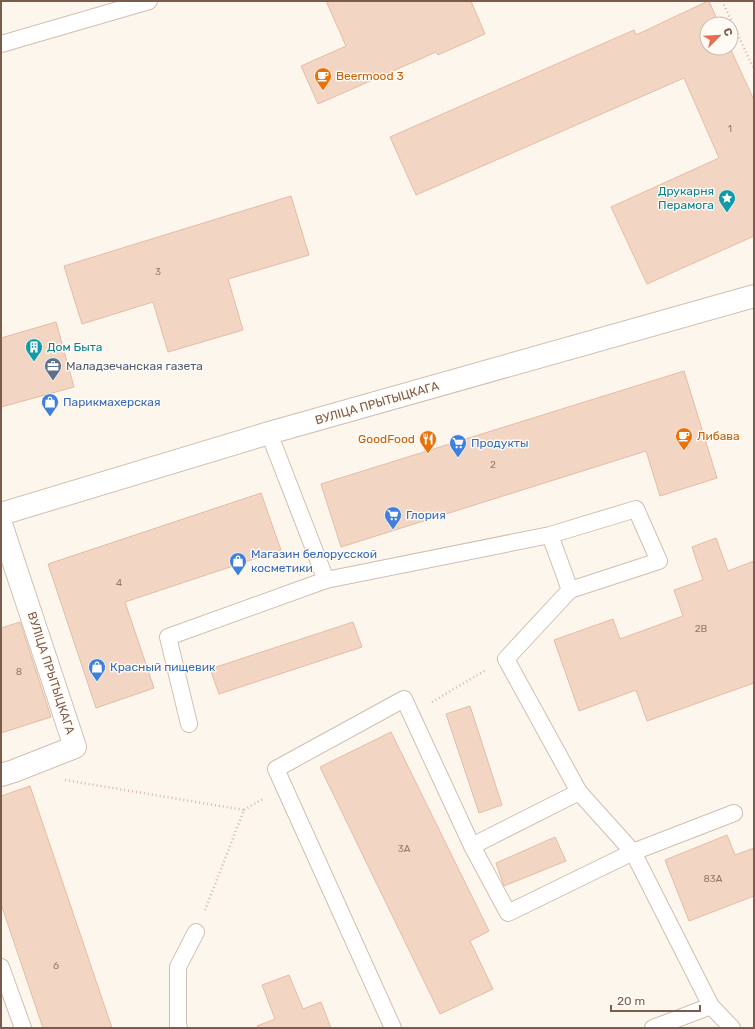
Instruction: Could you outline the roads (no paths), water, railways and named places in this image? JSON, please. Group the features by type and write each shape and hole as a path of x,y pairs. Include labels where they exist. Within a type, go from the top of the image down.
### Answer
{"street":[{"name":"ВУЛІЦА ПРЫТЫЦКАГА","path":"1,514 270,433 754,296"},
{"name":"ВУЛІЦА ПРЫТЫЦКАГА","path":"1,524 75,747 14,772 1,775"}],"lane":[{"path":"1,44 149,1"},
{"path":"270,433 326,580"},
{"path":"189,724 168,636 326,580 550,534 636,509 659,561 570,590 506,659 579,792 633,852 711,1006 732,1028"},
{"path":"550,534 570,590"},
{"path":"393,1028 276,769 404,699 472,846 508,913 633,852 734,813"},
{"path":"472,846 579,792"},
{"path":"179,1028 178,967 196,932"},
{"path":"1,967 23,1028"},
{"path":"652,1028 711,1006"}],"place":[{"name":"Beermood 3","path":"323,91"},
{"name":"Друкарня Перамога","path":"727,213"},
{"name":"Дом Быта","path":"34,362"},
{"name":"Маладзечанская газета","path":"53,381"},
{"name":"Парикмахерская","path":"50,417"},
{"name":"Либава","path":"684,451"},
{"name":"GoodFood","path":"428,454"},
{"name":"Продукты","path":"458,458"},
{"name":"Глория","path":"393,530"},
{"name":"Магазин белорусской косметики","path":"238,576"},
{"name":"Красный пищевик","path":"97,682"}]}
